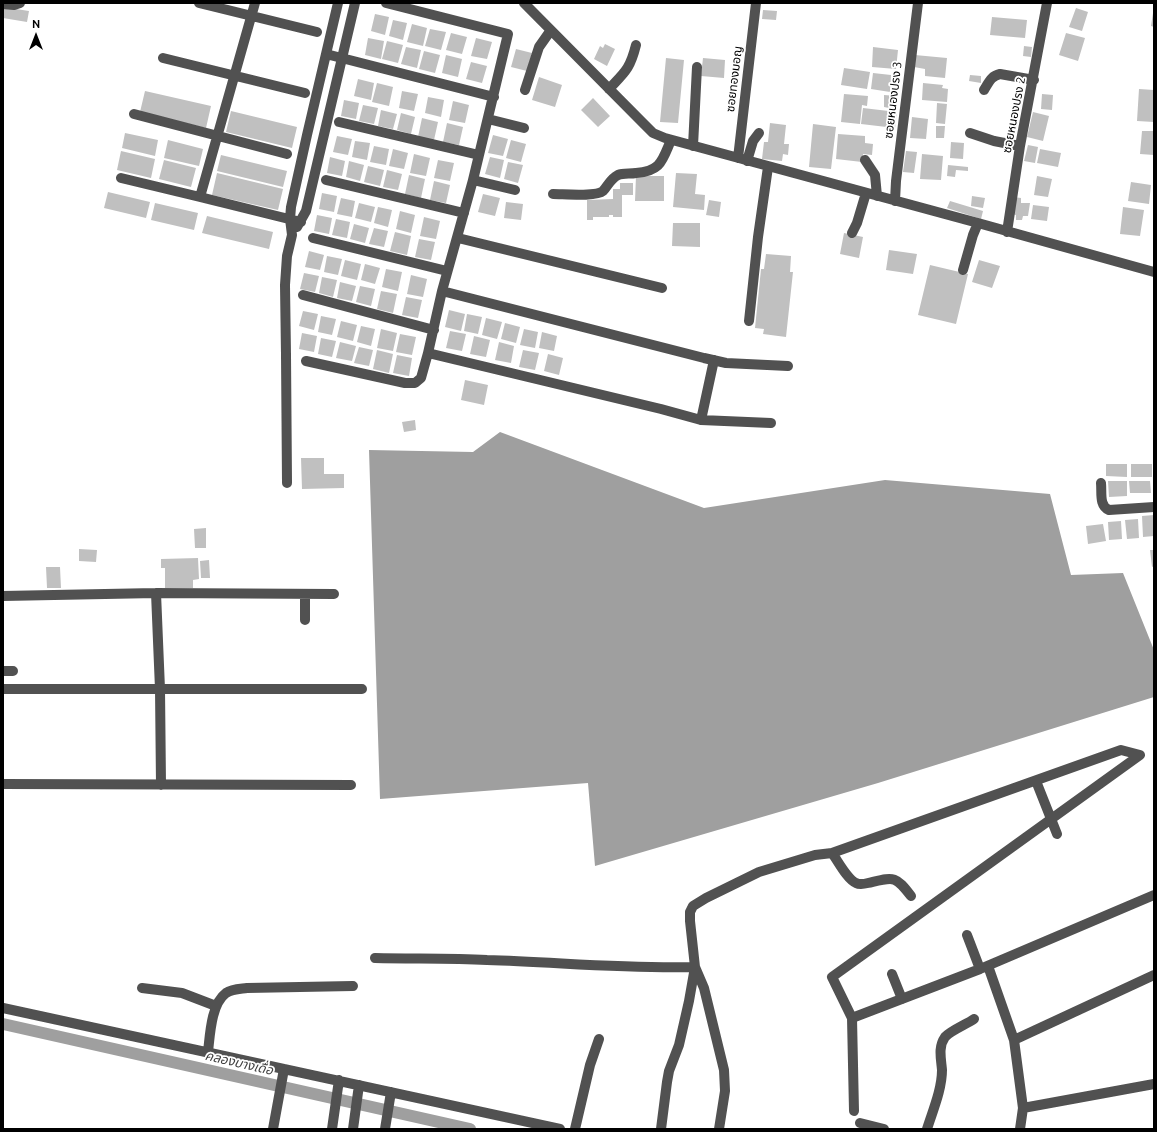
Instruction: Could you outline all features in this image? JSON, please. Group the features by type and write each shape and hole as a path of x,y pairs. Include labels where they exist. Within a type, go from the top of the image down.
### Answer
{"street":[{"path":"3,4 14,5 20,3"},
{"path":"199,3 317,32"},
{"path":"200,197 255,3"},
{"path":"287,483 285,273 292,235 290,219 291,207 338,3"},
{"path":"292,235 301,222 306,210 355,3"},
{"path":"306,361 405,383 415,383 421,378 434,330 447,271 458,238 494,97 508,34 386,3"},
{"path":"524,3 653,133 671,140 742,160 1154,272"},
{"name":"ซอยทองมอญ","path":"742,160 756,3"},
{"name":"ซอยหนองปรง 3","path":"894,201 918,3"},
{"name":"ซอยหนองปรง 2","path":"1006,232 1020,146 1034,80 1047,3"},
{"path":"525,90 539,48 551,30"},
{"path":"609,89 628,70 636,45"},
{"path":"326,54 494,97"},
{"path":"163,58 305,93"},
{"path":"693,146 697,67"},
{"path":"984,90 995,75 1000,74 1034,80"},
{"path":"134,114 287,154"},
{"path":"488,119 524,128"},
{"path":"339,122 479,155"},
{"path":"742,160 753,141 760,133"},
{"path":"970,133 994,141 1020,146"},
{"path":"307,135 322,139"},
{"path":"553,194 596,194 602,191 609,182 618,175 649,172 657,168 664,157 671,140"},
{"path":"865,160 875,175 877,196"},
{"path":"749,322 758,237 768,167"},
{"path":"121,178 301,222"},
{"path":"326,180 464,213"},
{"path":"473,180 515,190"},
{"path":"852,233 857,224 866,193"},
{"path":"963,270 973,234 978,223"},
{"path":"314,238 447,271"},
{"path":"458,238 662,288"},
{"path":"442,291 726,363 788,366"},
{"path":"303,295 434,330"},
{"path":"428,353 653,407 700,420 771,423"},
{"path":"700,420 714,360"},
{"path":"1101,483 1102,505 1106,509 1154,508"},
{"path":"156,593 160,689 161,785"},
{"path":"3,596 156,593 334,594"},
{"path":"305,594 305,620"},
{"path":"3,689 362,689"},
{"path":"660,1129 669,1071 679,1045 689,1001 694,967 690,921 690,912 693,906 712,895 760,872 815,855 832,853 1121,750 1140,755 832,977 852,1018 854,1111"},
{"path":"1036,781 1057,834"},
{"path":"3,784 351,785"},
{"path":"832,853 850,878 856,883 862,884 888,878 896,879 901,882 911,896"},
{"path":"852,1018 984,967 1154,895"},
{"path":"967,934 984,967 1014,1040 1023,1108 1020,1129"},
{"path":"375,958 488,960 666,968 694,967"},
{"path":"694,967 704,988 724,1070 725,1091 719,1129"},
{"path":"892,974 902,999"},
{"path":"1014,1040 1154,975"},
{"path":"208,1052 212,1019 216,1006 225,994 233,990 247,988 353,986"},
{"path":"142,988 182,993 216,1006"},
{"path":"3,1008 208,1052 283,1073 339,1080 560,1129"},
{"path":"927,1129 941,1081 942,1069 940,1053 942,1044 946,1036 974,1019"},
{"path":"575,1129 590,1065 599,1038"},
{"path":"272,1129 283,1073"},
{"path":"332,1129 339,1080"},
{"path":"1023,1108 1154,1084"},
{"path":"353,1129 354,1111 359,1085"},
{"path":"386,1124 391,1092"},
{"path":"860,1123 884,1129"}],"shaded area":[{"path":"500,432 704,508 885,480 1050,494 1071,575 1123,573 1154,650 1154,697 878,783 595,866 588,783 380,799 369,450 473,452"}],"building":[{"path":"3,7 29,11 27,22 3,18"},
{"path":"1076,8 1088,12 1082,31 1069,27"},
{"path":"763,10 777,11 776,20 762,19"},
{"path":"1154,13 1154,27 1151,26"},
{"path":"375,14 389,17 385,35 371,31"},
{"path":"992,17 1027,20 1025,38 990,35"},
{"path":"393,20 407,23 403,40 389,36"},
{"path":"412,24 427,28 423,46 407,42"},
{"path":"430,29 446,32 441,50 425,46"},
{"path":"451,33 467,37 462,54 446,50"},
{"path":"1066,33 1085,38 1078,61 1059,55"},
{"path":"368,38 384,41 381,59 365,55"},
{"path":"476,38 492,42 487,59 471,56"},
{"path":"387,41 403,45 398,63 382,59"},
{"path":"605,44 615,49 607,66 594,59 600,46 603,48"},
{"path":"1024,46 1032,47 1031,57 1023,56"},
{"path":"406,47 421,50 417,68 401,64"},
{"path":"873,47 898,50 896,69 872,67"},
{"path":"516,49 532,53 527,71 511,67"},
{"path":"424,51 440,55 435,73 419,69"},
{"path":"446,55 462,59 458,77 442,73"},
{"path":"915,55 947,58 945,78 925,76 925,69 914,67"},
{"path":"666,58 684,60 678,123 660,122"},
{"path":"703,58 725,60 724,78 701,76"},
{"path":"471,62 487,66 482,83 466,79"},
{"path":"844,68 870,72 867,89 841,85"},
{"path":"873,73 891,75 890,92 871,89"},
{"path":"970,75 981,76 981,83 969,81"},
{"path":"539,77 562,85 555,107 532,100"},
{"path":"358,79 374,83 371,100 354,96"},
{"path":"377,83 393,87 389,106 372,102"},
{"path":"923,83 943,85 942,88 948,89 947,102 922,100"},
{"path":"1139,89 1154,90 1154,122 1137,121"},
{"path":"145,91 211,106 206,128 140,112"},
{"path":"402,91 418,94 414,111 399,108"},
{"path":"844,94 868,96 867,106 862,105 860,124 841,122"},
{"path":"1042,94 1053,95 1052,110 1041,109"},
{"path":"884,95 897,96 896,106 889,106 889,108 884,107"},
{"path":"428,97 444,100 441,117 425,113"},
{"path":"593,98 610,116 598,127 581,110"},
{"path":"344,100 359,103 356,119 341,116"},
{"path":"453,101 469,105 465,123 449,120"},
{"path":"937,103 947,104 945,124 936,123"},
{"path":"363,105 378,108 374,124 359,121"},
{"path":"863,108 897,112 895,128 861,124"},
{"path":"381,110 397,114 393,129 378,126"},
{"path":"231,111 297,127 292,148 226,132"},
{"path":"1033,112 1049,116 1043,141 1027,137"},
{"path":"401,113 415,117 411,134 397,130"},
{"path":"912,117 928,119 926,139 910,138"},
{"path":"422,118 438,122 434,140 418,137"},
{"path":"447,123 463,127 459,145 443,142"},
{"path":"770,123 786,125 784,144 789,144 788,155 783,154 782,161 762,159 764,142 768,142"},
{"path":"813,124 836,127 831,169 809,167"},
{"path":"936,126 945,126 944,138 936,138"},
{"path":"1142,131 1154,131 1154,155 1140,154"},
{"path":"125,133 158,140 155,156 122,148"},
{"path":"838,134 865,136 865,143 873,144 872,155 863,154 862,162 836,159"},
{"path":"493,135 508,139 503,156 488,153"},
{"path":"337,136 352,139 348,155 333,152"},
{"path":"168,140 203,149 199,166 164,158"},
{"path":"511,140 526,144 521,162 506,158"},
{"path":"355,141 370,143 367,160 352,157"},
{"path":"951,142 964,143 963,159 950,158"},
{"path":"1028,145 1038,147 1035,163 1024,161"},
{"path":"374,146 389,149 386,165 370,162"},
{"path":"393,149 408,153 404,169 389,166"},
{"path":"1040,149 1061,153 1058,167 1037,163"},
{"path":"121,151 155,159 151,178 117,170"},
{"path":"906,151 917,152 914,173 903,172"},
{"path":"414,154 430,158 426,176 410,173"},
{"path":"922,154 943,156 941,180 920,179"},
{"path":"221,155 287,171 283,187 217,171"},
{"path":"330,157 345,161 342,176 327,173"},
{"path":"490,157 504,160 500,178 485,174"},
{"path":"164,160 196,168 191,187 159,179"},
{"path":"438,160 454,163 450,181 434,178"},
{"path":"349,161 364,165 360,181 346,177"},
{"path":"508,162 523,165 518,183 504,179"},
{"path":"948,165 968,167 968,171 956,170 955,177 947,176"},
{"path":"368,166 384,170 380,186 364,182"},
{"path":"387,170 402,174 398,190 383,187"},
{"path":"217,173 283,189 278,210 212,195"},
{"path":"676,173 697,174 695,194 705,195 704,210 673,207"},
{"path":"409,175 425,179 421,198 405,194"},
{"path":"636,176 664,176 664,201 635,201"},
{"path":"1037,176 1052,179 1048,197 1034,195"},
{"path":"434,181 450,185 446,203 430,200"},
{"path":"1131,182 1151,185 1149,204 1128,201"},
{"path":"620,183 633,183 633,195 622,195 622,217 613,217 613,215 609,215 609,217 593,217 593,220 587,220 587,200 613,199 613,189 620,189"},
{"path":"108,192 150,202 146,218 104,208"},
{"path":"322,193 337,196 334,212 319,209"},
{"path":"483,194 500,198 495,216 478,212"},
{"path":"972,196 985,198 983,208 971,206"},
{"path":"1013,197 1021,198 1021,203 1030,203 1028,216 1023,216 1022,220 1016,220 1016,215 1011,214"},
{"path":"341,198 355,201 352,217 337,214"},
{"path":"709,200 721,202 719,217 706,215"},
{"path":"950,201 983,211 981,219 947,208"},
{"path":"506,202 523,204 521,220 504,218"},
{"path":"155,203 198,213 194,230 151,220"},
{"path":"359,203 375,207 371,222 355,218"},
{"path":"1033,205 1049,207 1047,221 1031,219"},
{"path":"378,207 392,210 388,227 374,223"},
{"path":"1123,207 1144,210 1140,236 1120,234"},
{"path":"400,211 415,215 411,233 396,229"},
{"path":"317,215 332,218 329,234 314,231"},
{"path":"207,216 273,232 269,249 202,233"},
{"path":"424,217 440,221 436,239 420,236"},
{"path":"336,219 350,222 347,238 332,235"},
{"path":"673,223 700,223 700,247 672,246"},
{"path":"354,224 369,228 365,243 350,239"},
{"path":"374,228 388,231 384,247 369,244"},
{"path":"395,232 411,236 407,255 390,251"},
{"path":"844,233 863,237 859,258 840,254"},
{"path":"419,239 435,242 431,260 415,257"},
{"path":"889,250 917,254 913,274 886,270"},
{"path":"309,251 324,255 320,270 305,267"},
{"path":"766,254 791,256 790,272 793,272 786,337 763,334 764,329 755,328 761,269 764,269"},
{"path":"327,256 342,259 338,275 324,272"},
{"path":"345,260 361,264 357,280 341,276"},
{"path":"979,260 1000,266 992,288 972,282"},
{"path":"365,264 380,268 375,284 361,280"},
{"path":"930,265 968,274 956,324 918,315"},
{"path":"386,269 402,272 398,291 382,287"},
{"path":"304,273 319,276 315,292 300,289"},
{"path":"411,275 427,279 423,297 407,294"},
{"path":"322,277 337,280 333,297 319,293"},
{"path":"340,282 356,286 352,301 337,298"},
{"path":"360,286 375,289 371,306 356,302"},
{"path":"381,291 397,294 393,313 377,309"},
{"path":"406,297 422,300 418,318 402,315"},
{"path":"449,310 465,314 461,331 445,327"},
{"path":"303,311 318,314 314,330 299,326"},
{"path":"467,314 482,317 478,334 464,331"},
{"path":"321,316 336,319 332,335 318,332"},
{"path":"486,318 502,322 497,339 482,335"},
{"path":"341,321 357,325 353,341 337,337"},
{"path":"505,323 520,327 516,343 501,339"},
{"path":"361,326 375,329 371,346 357,342"},
{"path":"381,329 397,333 393,351 377,348"},
{"path":"524,329 538,332 535,348 520,345"},
{"path":"450,331 466,334 462,351 446,348"},
{"path":"542,332 557,336 554,351 539,348"},
{"path":"302,333 317,336 314,352 299,349"},
{"path":"400,334 416,337 412,355 396,352"},
{"path":"474,336 490,340 486,357 470,354"},
{"path":"321,338 336,341 332,357 318,354"},
{"path":"340,342 356,346 352,361 336,358"},
{"path":"499,342 514,346 511,363 495,360"},
{"path":"359,347 373,350 369,366 354,363"},
{"path":"377,350 393,354 389,373 373,369"},
{"path":"523,350 539,353 535,370 519,367"},
{"path":"548,354 563,358 559,375 544,371"},
{"path":"397,355 412,358 409,376 393,373"},
{"path":"465,380 488,385 484,405 461,400"},
{"path":"415,420 416,430 404,432 402,422"},
{"path":"301,458 324,458 324,474 344,474 344,488 302,489"},
{"path":"1106,464 1127,464 1127,477 1106,476"},
{"path":"1131,464 1152,464 1152,477 1131,477"},
{"path":"1108,481 1127,481 1127,496 1109,497"},
{"path":"1129,481 1150,481 1151,493 1130,493"},
{"path":"1154,515 1154,536 1143,537 1142,516"},
{"path":"1138,519 1139,538 1127,539 1125,520"},
{"path":"1121,521 1122,539 1109,540 1108,522"},
{"path":"1103,524 1106,541 1088,544 1086,526"},
{"path":"206,528 206,548 195,548 194,529"},
{"path":"79,549 97,550 96,562 79,561"},
{"path":"1150,550 1154,550 1154,566 1152,567"},
{"path":"198,558 199,579 193,580 193,588 165,588 165,568 161,568 161,559"},
{"path":"209,560 210,578 201,578 200,561"},
{"path":"46,567 60,567 61,588 47,588"}],"waterway":[{"name":"คลองบางเดื่อ","path":"3,1024 470,1129"}]}
